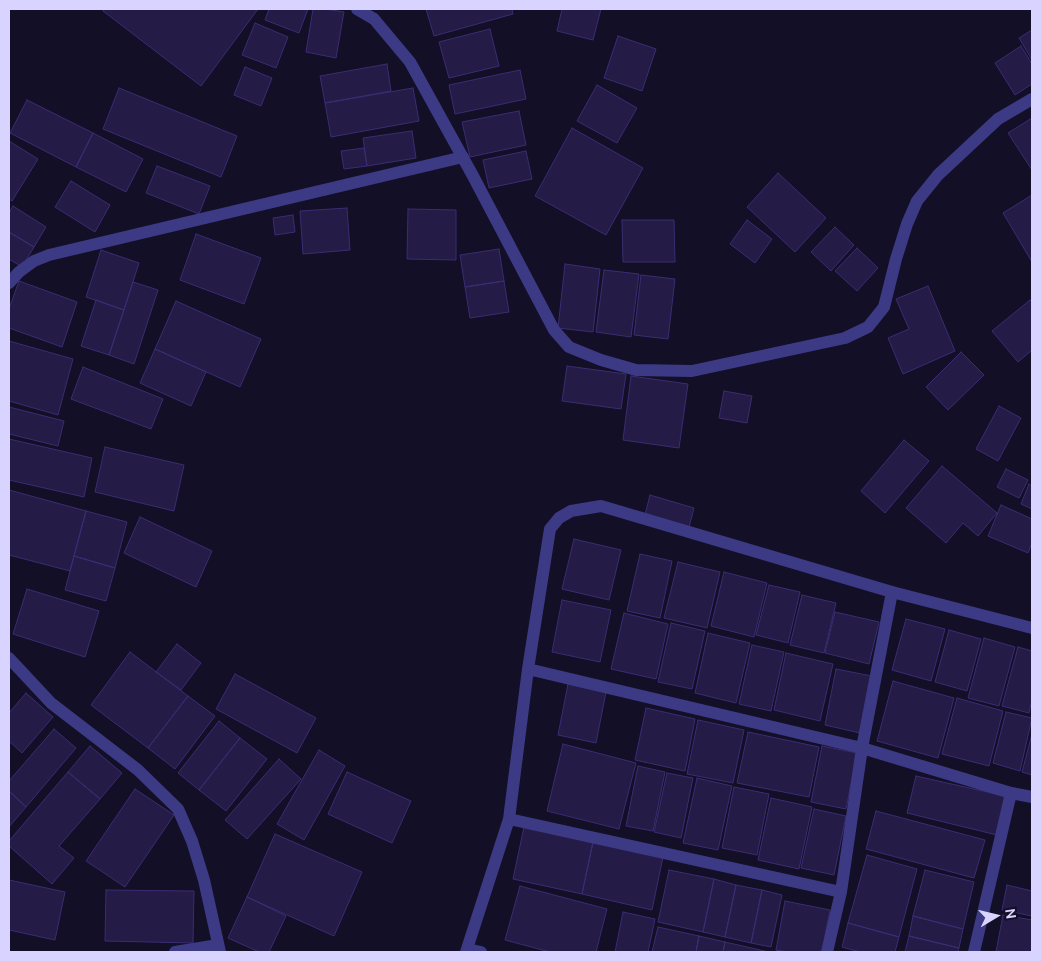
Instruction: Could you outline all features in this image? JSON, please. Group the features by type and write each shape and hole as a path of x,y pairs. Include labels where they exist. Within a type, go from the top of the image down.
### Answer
{"street":[{"path":"357,9 374,19 410,62 463,157 554,330 570,347 601,360 636,370 692,370 845,338 868,327 884,307 906,224 917,201 938,175 998,119 1032,99"},
{"path":"9,284 19,272 34,261 48,255 463,157"},
{"path":"481,952 467,951 509,819 528,669 550,529 559,518 571,511 601,506 892,592 1032,628"},
{"path":"827,952 841,892 862,748 892,592"},
{"path":"9,658 51,703 138,770 178,809 192,841 204,880 219,949 175,952"},
{"path":"528,669 862,748 1011,793 1032,797"},
{"path":"974,952 1011,793"},
{"path":"509,819 841,892"}],"building":[{"path":"104,9 258,9 201,86 103,11"},
{"path":"269,9 308,9 299,33 265,20"},
{"path":"313,9 344,12 336,58 306,52"},
{"path":"426,9 512,9 513,14 434,36"},
{"path":"562,9 601,9 593,40 557,31"},
{"path":"255,23 288,37 276,68 242,55"},
{"path":"490,29 499,66 449,78 439,42"},
{"path":"1032,30 1032,60 1019,38"},
{"path":"618,36 656,49 642,91 604,78"},
{"path":"1021,46 1032,64 1032,84 1015,95 995,63"},
{"path":"387,64 391,91 325,103 320,76"},
{"path":"245,67 272,78 261,106 234,95"},
{"path":"520,70 526,99 455,114 449,85"},
{"path":"597,85 637,108 617,143 577,121"},
{"path":"119,88 237,136 221,177 103,129"},
{"path":"413,88 419,121 331,137 325,103"},
{"path":"27,100 93,133 76,167 10,133"},
{"path":"519,111 526,145 470,157 462,122"},
{"path":"1032,118 1032,170 1008,133"},
{"path":"572,128 643,168 606,235 535,196"},
{"path":"412,131 416,158 367,166 363,138"},
{"path":"93,133 143,159 126,192 76,167"},
{"path":"9,141 38,159 12,201 9,199"},
{"path":"364,148 367,166 344,169 341,151"},
{"path":"526,151 532,179 489,188 483,160"},
{"path":"157,166 210,186 199,214 146,193"},
{"path":"778,173 826,218 795,252 747,207"},
{"path":"71,181 110,205 95,232 55,207"},
{"path":"1032,195 1032,262 1003,213"},
{"path":"13,206 46,227 34,247 9,232 9,213"},
{"path":"347,208 350,250 303,254 300,211"},
{"path":"408,209 456,210 456,260 407,259"},
{"path":"293,215 295,232 275,235 273,218"},
{"path":"622,220 674,220 675,262 623,262"},
{"path":"747,220 772,239 755,263 730,244"},
{"path":"835,227 854,245 831,271 811,252"},
{"path":"9,232 34,247 22,267 9,259"},
{"path":"196,234 261,258 244,304 180,280"},
{"path":"857,248 878,268 857,291 835,271"},
{"path":"499,249 504,281 465,287 460,255"},
{"path":"101,250 139,263 124,310 86,297"},
{"path":"565,264 600,269 593,332 558,328"},
{"path":"604,270 639,274 631,337 596,332"},
{"path":"641,275 675,279 668,339 634,335"},
{"path":"19,281 77,302 62,347 9,328 9,309"},
{"path":"504,281 509,312 470,318 465,287"},
{"path":"133,282 158,290 134,364 109,355"},
{"path":"928,286 955,351 903,374 888,338 909,329 896,299"},
{"path":"96,300 124,310 109,355 81,346"},
{"path":"1030,300 1032,302 1032,350 1018,362 992,331"},
{"path":"176,301 261,339 240,387 155,349"},
{"path":"9,341 73,359 58,415 9,401"},
{"path":"155,349 206,372 191,406 140,383"},
{"path":"961,352 984,375 948,410 926,387"},
{"path":"567,366 626,374 621,409 562,401"},
{"path":"83,367 163,399 151,429 71,399"},
{"path":"631,376 688,384 679,448 623,440"},
{"path":"724,391 752,396 747,423 719,418"},
{"path":"999,406 1021,418 998,461 976,449"},
{"path":"9,407 64,421 58,446 9,434"},
{"path":"9,439 92,458 84,497 9,480"},
{"path":"904,440 929,461 885,513 861,491"},
{"path":"105,447 184,465 174,511 95,492"},
{"path":"942,466 997,513 978,536 963,523 946,543 906,508"},
{"path":"1006,469 1028,480 1019,498 997,487"},
{"path":"1029,484 1032,486 1032,509 1021,504"},
{"path":"9,490 86,511 70,571 9,555"},
{"path":"650,495 694,508 689,527 645,515"},
{"path":"1001,505 1032,519 1032,543 1028,553 988,536"},
{"path":"86,511 127,522 115,568 74,556"},
{"path":"140,517 212,551 196,587 124,553"},
{"path":"574,539 621,550 609,600 562,589"},
{"path":"640,554 672,561 660,618 627,611"},
{"path":"74,556 115,568 106,601 65,590"},
{"path":"678,562 720,572 707,628 664,618"},
{"path":"724,572 767,583 754,637 711,626"},
{"path":"769,585 800,592 788,643 756,635"},
{"path":"27,589 99,611 85,657 13,634"},
{"path":"802,595 836,603 824,653 790,645"},
{"path":"562,600 611,610 600,662 552,652"},
{"path":"835,612 879,622 869,664 825,653"},
{"path":"624,613 668,624 656,679 611,669"},
{"path":"906,619 945,629 931,681 892,670"},
{"path":"671,623 705,631 692,689 658,682"},
{"path":"949,630 981,639 967,691 935,682"},
{"path":"708,633 750,643 736,703 695,693"},
{"path":"984,638 1015,647 999,706 968,698"},
{"path":"177,644 201,663 181,690 156,672"},
{"path":"752,645 784,652 771,711 739,704"},
{"path":"1018,647 1032,651 1032,700 1029,713 1002,706"},
{"path":"130,652 188,696 148,748 91,705"},
{"path":"786,653 833,664 820,721 774,710"},
{"path":"836,669 872,676 860,733 825,725"},
{"path":"235,674 316,718 297,753 216,709"},
{"path":"893,681 954,698 938,758 877,741"},
{"path":"568,684 606,692 596,743 558,735"},
{"path":"26,693 53,717 22,753 9,741 9,713"},
{"path":"188,696 215,716 175,769 148,748"},
{"path":"957,698 1003,711 989,766 942,754"},
{"path":"646,708 695,719 685,771 635,760"},
{"path":"1006,712 1032,718 1020,771 993,763"},
{"path":"698,720 744,730 733,783 687,774"},
{"path":"219,721 240,738 199,790 178,773"},
{"path":"54,729 76,748 26,807 9,791 9,781"},
{"path":"748,732 819,747 809,797 737,783"},
{"path":"1032,734 1032,775 1022,772"},
{"path":"240,738 267,759 226,811 199,790"},
{"path":"563,744 636,763 619,829 547,811"},
{"path":"90,746 122,773 100,799 68,772"},
{"path":"822,746 857,753 846,809 811,802"},
{"path":"319,750 345,766 304,840 277,824"},
{"path":"279,759 301,779 247,839 225,820"},
{"path":"638,766 665,772 653,831 626,826"},
{"path":"68,772 100,799 59,846 74,858 52,884 9,846 9,841"},
{"path":"347,772 411,801 392,843 328,814"},
{"path":"667,773 693,778 681,838 654,832"},
{"path":"916,776 1005,796 997,835 907,813"},
{"path":"697,778 732,786 718,850 683,843"},
{"path":"734,787 769,794 757,855 722,848"},
{"path":"135,789 174,815 125,887 86,861"},
{"path":"9,791 26,807 9,827"},
{"path":"771,798 812,807 799,869 758,860"},
{"path":"814,809 846,816 834,875 801,868"},
{"path":"876,811 985,840 974,878 866,849"},
{"path":"524,827 593,842 582,894 513,879"},
{"path":"275,834 362,872 334,936 247,897"},
{"path":"593,842 663,857 652,910 582,894"},
{"path":"867,855 917,869 899,937 848,923"},
{"path":"669,870 714,879 703,932 658,922"},
{"path":"925,870 974,882 963,929 913,916"},
{"path":"714,879 736,885 725,937 703,932"},
{"path":"9,880 65,892 55,940 9,930"},
{"path":"736,885 762,890 751,943 725,937"},
{"path":"1007,885 1032,891 1032,916 1002,910"},
{"path":"520,886 607,909 596,952 550,952 505,940"},
{"path":"106,890 194,891 193,943 105,941"},
{"path":"762,890 782,895 771,947 751,943"},
{"path":"247,897 286,916 269,952 259,952 228,938"},
{"path":"785,901 830,910 822,952 787,952 776,950"},
{"path":"623,912 655,919 648,952 615,952"},
{"path":"1003,915 1032,920 1032,952 996,952"},
{"path":"913,916 963,929 959,948 909,936"},
{"path":"848,923 899,937 895,952 860,952 842,947"},
{"path":"658,927 699,936 696,952 652,952"},
{"path":"699,936 725,942 723,952 696,952"},
{"path":"909,936 959,948 958,952 905,952"},
{"path":"725,942 769,952 723,952"}]}
